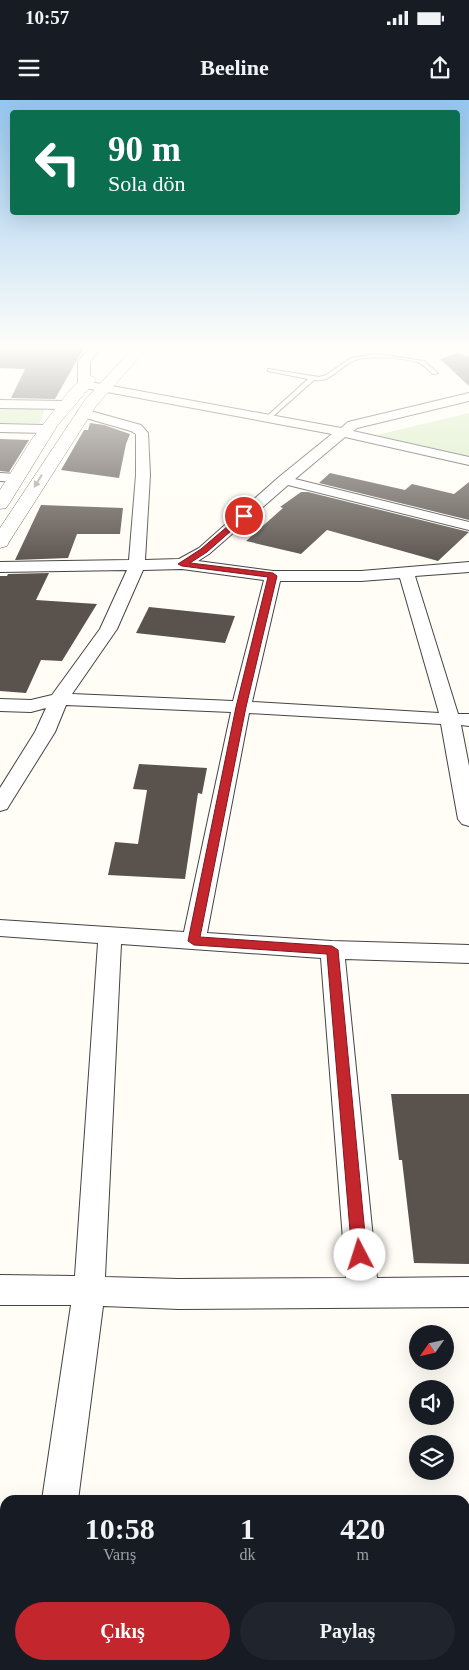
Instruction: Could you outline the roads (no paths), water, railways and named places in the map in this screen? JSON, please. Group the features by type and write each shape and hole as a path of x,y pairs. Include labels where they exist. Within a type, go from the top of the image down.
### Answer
{"street":[{"path":"0,504 53,419"},
{"path":"0,542 79,419"},
{"path":"0,804 45,732 59,699 108,629 137,565 144,443 142,434 136,428 105,419"},
{"path":"275,419 342,432 469,461"},
{"path":"182,564 204,551 284,480 342,432 353,425 377,419"},
{"path":"0,428 46,429"},
{"path":"0,477 16,478"},
{"path":"284,480 469,526"},
{"path":"0,567 182,564 273,576 361,576 469,567"},
{"path":"406,572 460,720 469,819"},
{"path":"194,941 241,707 273,576"},
{"path":"0,705 31,706 59,699 241,707 460,720"},
{"path":"0,928 332,950 469,954"},
{"path":"61,1495 89,1291 110,936"},
{"path":"332,950 363,1293"},
{"path":"0,1290 179,1294 469,1292"}]}
